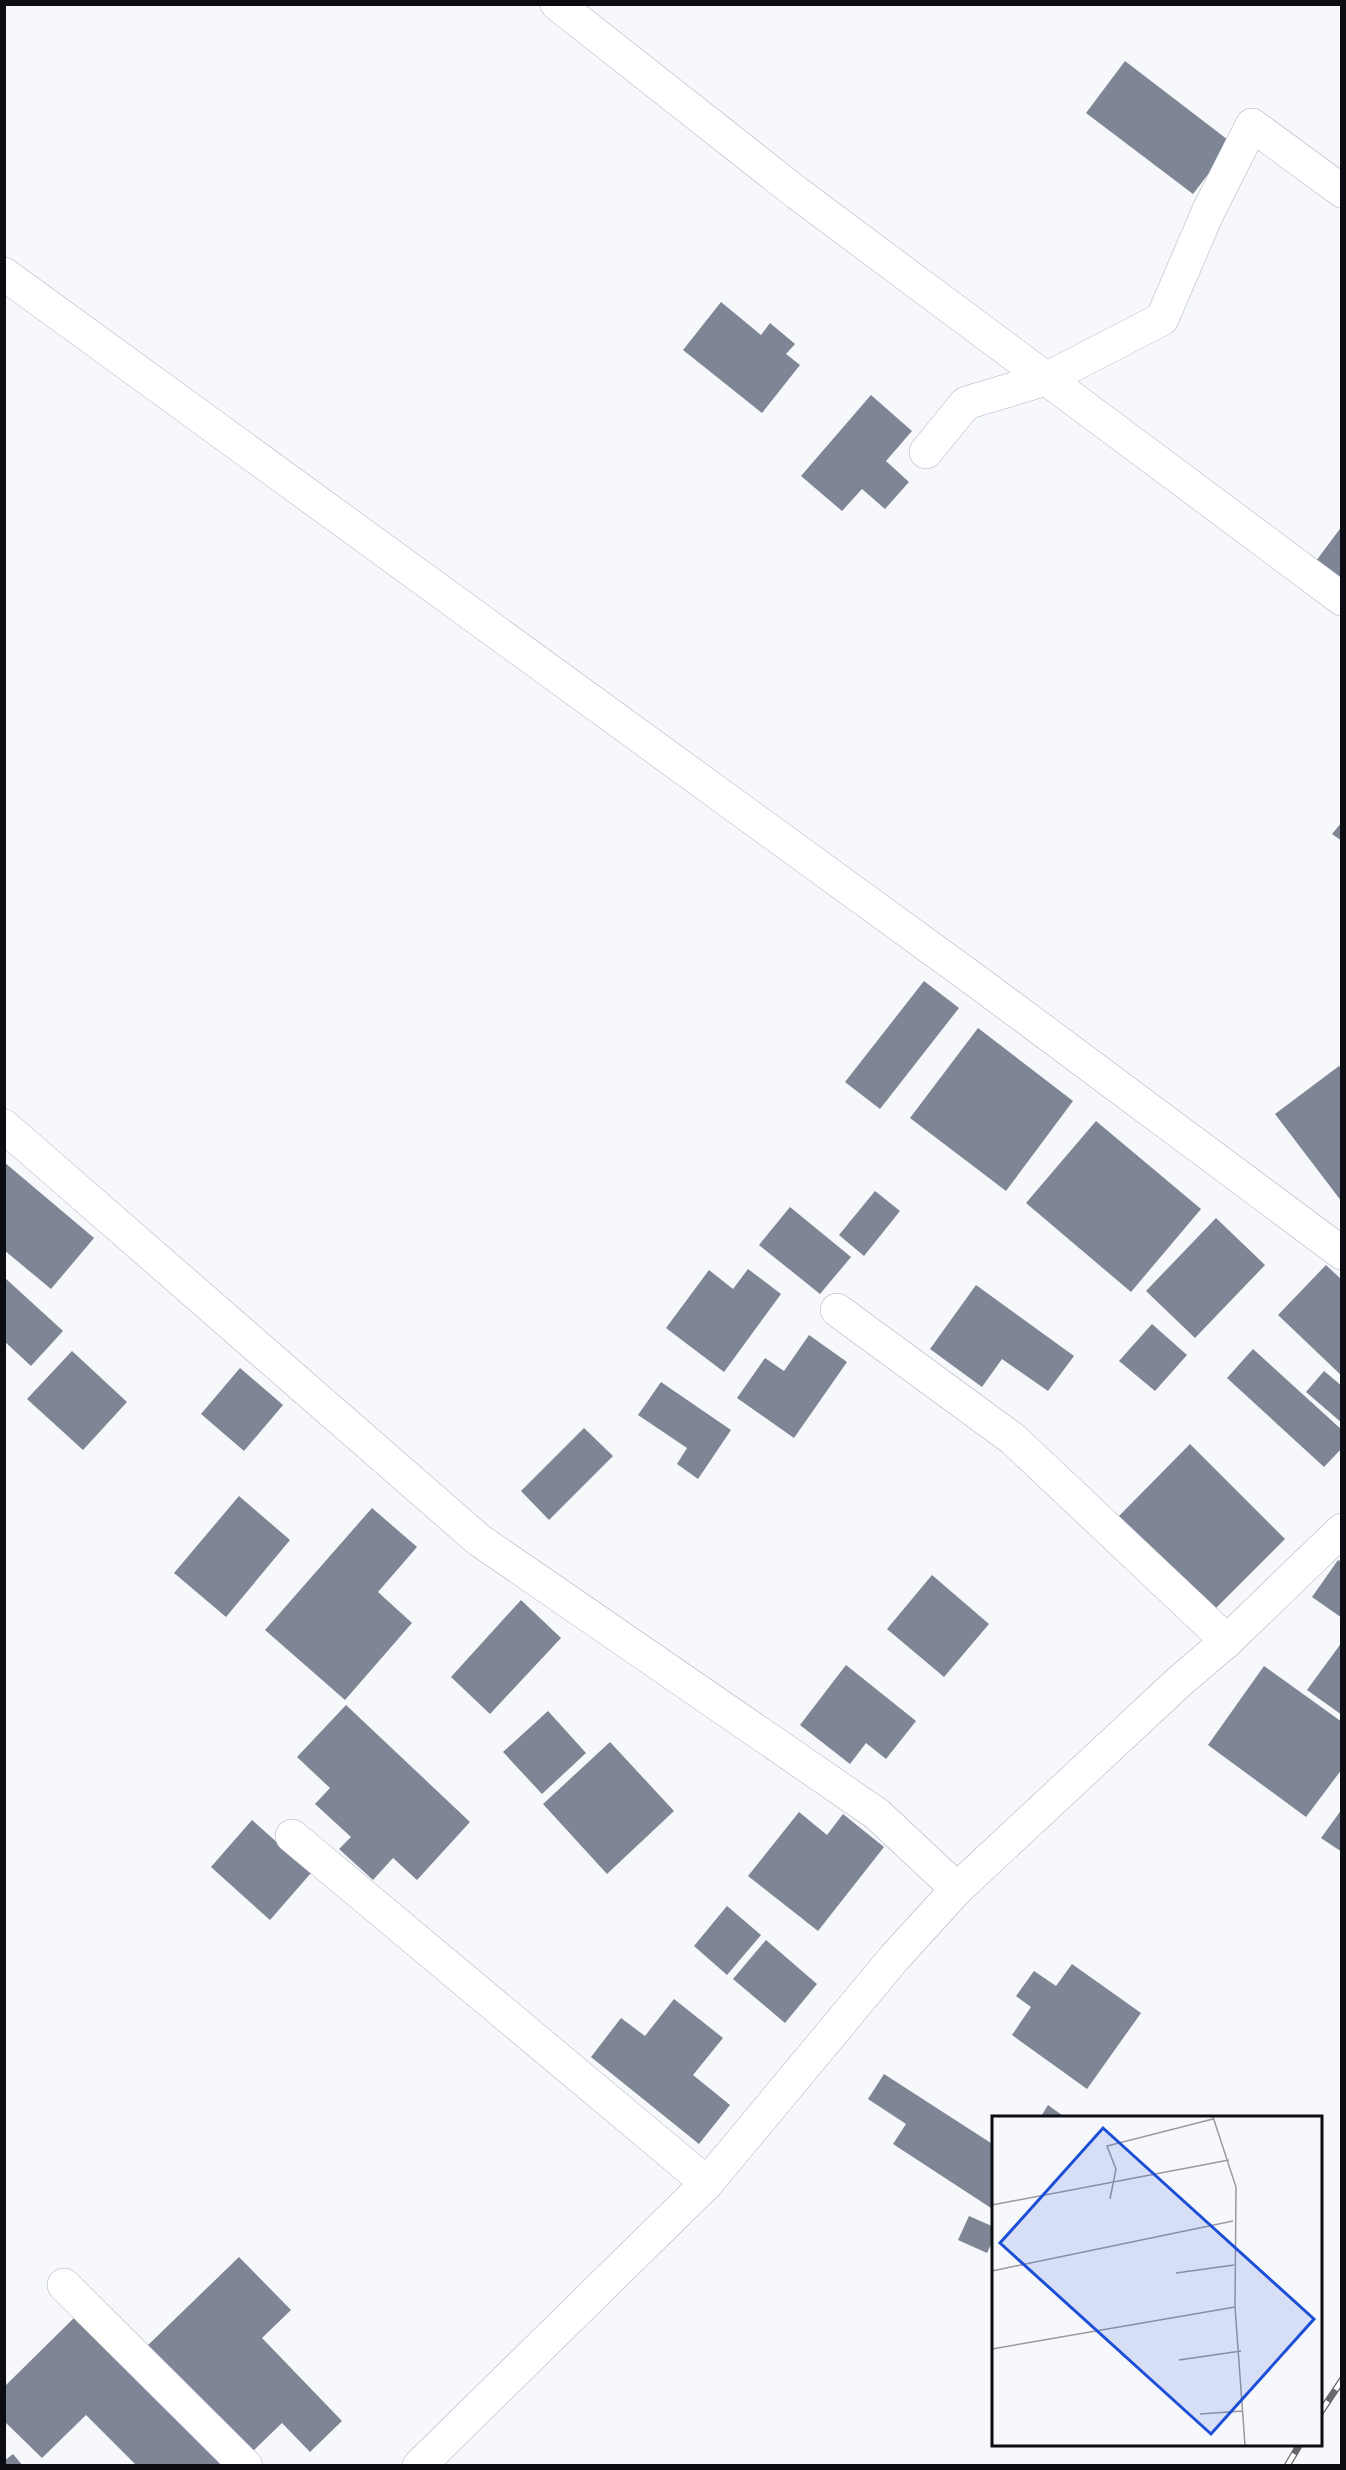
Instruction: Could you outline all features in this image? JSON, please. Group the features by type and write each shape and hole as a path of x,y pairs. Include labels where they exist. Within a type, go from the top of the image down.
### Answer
{"street":[{"path":"557,4 797,193 1341,599"},
{"path":"926,452 966,403 1046,379 1162,319 1208,212 1252,125 1341,191"},
{"path":"4,274 983,986 1341,1253"},
{"path":"4,1126 480,1540 877,1814 957,1889"},
{"path":"837,1310 1013,1439 1227,1641"},
{"path":"419,2466 707,2182 895,1957 957,1889 1172,1689 1227,1641 1341,1530"},
{"path":"292,1836 707,2182"},
{"path":"64,2285 246,2466"}],"building":[{"path":"1125,61 1232,143 1193,194 1086,113"},
{"path":"721,302 761,335 770,323 795,344 786,354 800,365 762,413 683,350"},
{"path":"871,395 912,431 886,461 909,482 885,509 862,489 842,511 801,476"},
{"path":"1342,526 1342,579 1316,561"},
{"path":"1342,822 1342,841 1332,834"},
{"path":"924,981 959,1008 880,1109 845,1082"},
{"path":"978,1028 1073,1101 1006,1191 910,1118"},
{"path":"1339,1066 1342,1070 1342,1202 1275,1114"},
{"path":"1096,1121 1201,1209 1131,1292 1026,1203"},
{"path":"4,1162 94,1238 51,1289 4,1250"},
{"path":"875,1191 900,1211 864,1256 839,1235"},
{"path":"790,1207 851,1257 820,1294 759,1245"},
{"path":"1216,1218 1265,1265 1195,1338 1146,1291"},
{"path":"1326,1265 1342,1280 1342,1376 1278,1315"},
{"path":"748,1269 781,1294 724,1372 666,1328 709,1270 733,1289"},
{"path":"4,1277 63,1331 31,1366 4,1341"},
{"path":"976,1285 1074,1356 1048,1391 1002,1359 982,1387 930,1349"},
{"path":"1152,1324 1187,1355 1155,1391 1119,1361"},
{"path":"809,1335 847,1362 794,1438 737,1398 765,1358 784,1371"},
{"path":"1253,1349 1342,1430 1342,1448 1324,1467 1227,1378"},
{"path":"72,1351 127,1402 83,1450 27,1399"},
{"path":"240,1368 283,1405 244,1451 201,1414"},
{"path":"1324,1371 1342,1386 1342,1423 1306,1392"},
{"path":"661,1382 731,1430 698,1479 677,1464 687,1448 638,1415"},
{"path":"584,1428 613,1456 549,1520 521,1491"},
{"path":"1190,1444 1285,1539 1214,1610 1119,1516"},
{"path":"239,1496 290,1540 226,1617 174,1573"},
{"path":"372,1508 417,1547 378,1592 412,1623 345,1700 265,1630"},
{"path":"1338,1560 1342,1562 1342,1618 1312,1597"},
{"path":"932,1575 989,1624 944,1677 887,1629"},
{"path":"521,1600 561,1638 490,1714 451,1677"},
{"path":"1342,1642 1342,1715 1307,1690"},
{"path":"846,1665 916,1721 886,1759 866,1743 850,1764 800,1725"},
{"path":"1264,1666 1342,1722 1342,1769 1306,1817 1208,1745"},
{"path":"346,1705 470,1822 417,1880 393,1858 373,1880 339,1849 351,1837 315,1804 330,1788 297,1757"},
{"path":"548,1711 586,1753 542,1794 503,1752"},
{"path":"610,1742 674,1811 607,1874 543,1804"},
{"path":"1342,1809 1342,1852 1321,1838"},
{"path":"799,1812 827,1835 843,1814 884,1847 818,1931 748,1876"},
{"path":"252,1820 311,1873 270,1920 211,1867"},
{"path":"727,1906 761,1935 727,1975 694,1946"},
{"path":"766,1940 817,1984 785,2023 733,1979"},
{"path":"1072,1964 1141,2013 1087,2089 1012,2035 1031,2007 1016,1996 1034,1971 1056,1986"},
{"path":"674,1999 723,2038 693,2075 730,2105 699,2144 591,2057 621,2018 645,2036"},
{"path":"884,2074 992,2144 992,2209 893,2144 906,2124 868,2099"},
{"path":"1048,2105 1063,2116 1041,2116"},
{"path":"969,2216 992,2226 992,2242 987,2253 958,2240"},
{"path":"239,2257 291,2310 262,2338 342,2421 310,2452 282,2423 251,2453 147,2346"},
{"path":"76,2316 226,2466 137,2466 86,2415 42,2458 4,2421 4,2387"},
{"path":"13,2454 23,2466 4,2466 4,2461"}],"railway":[{"path":"1322,2410 1342,2380"},
{"path":"1287,2466 1299,2446"}]}
